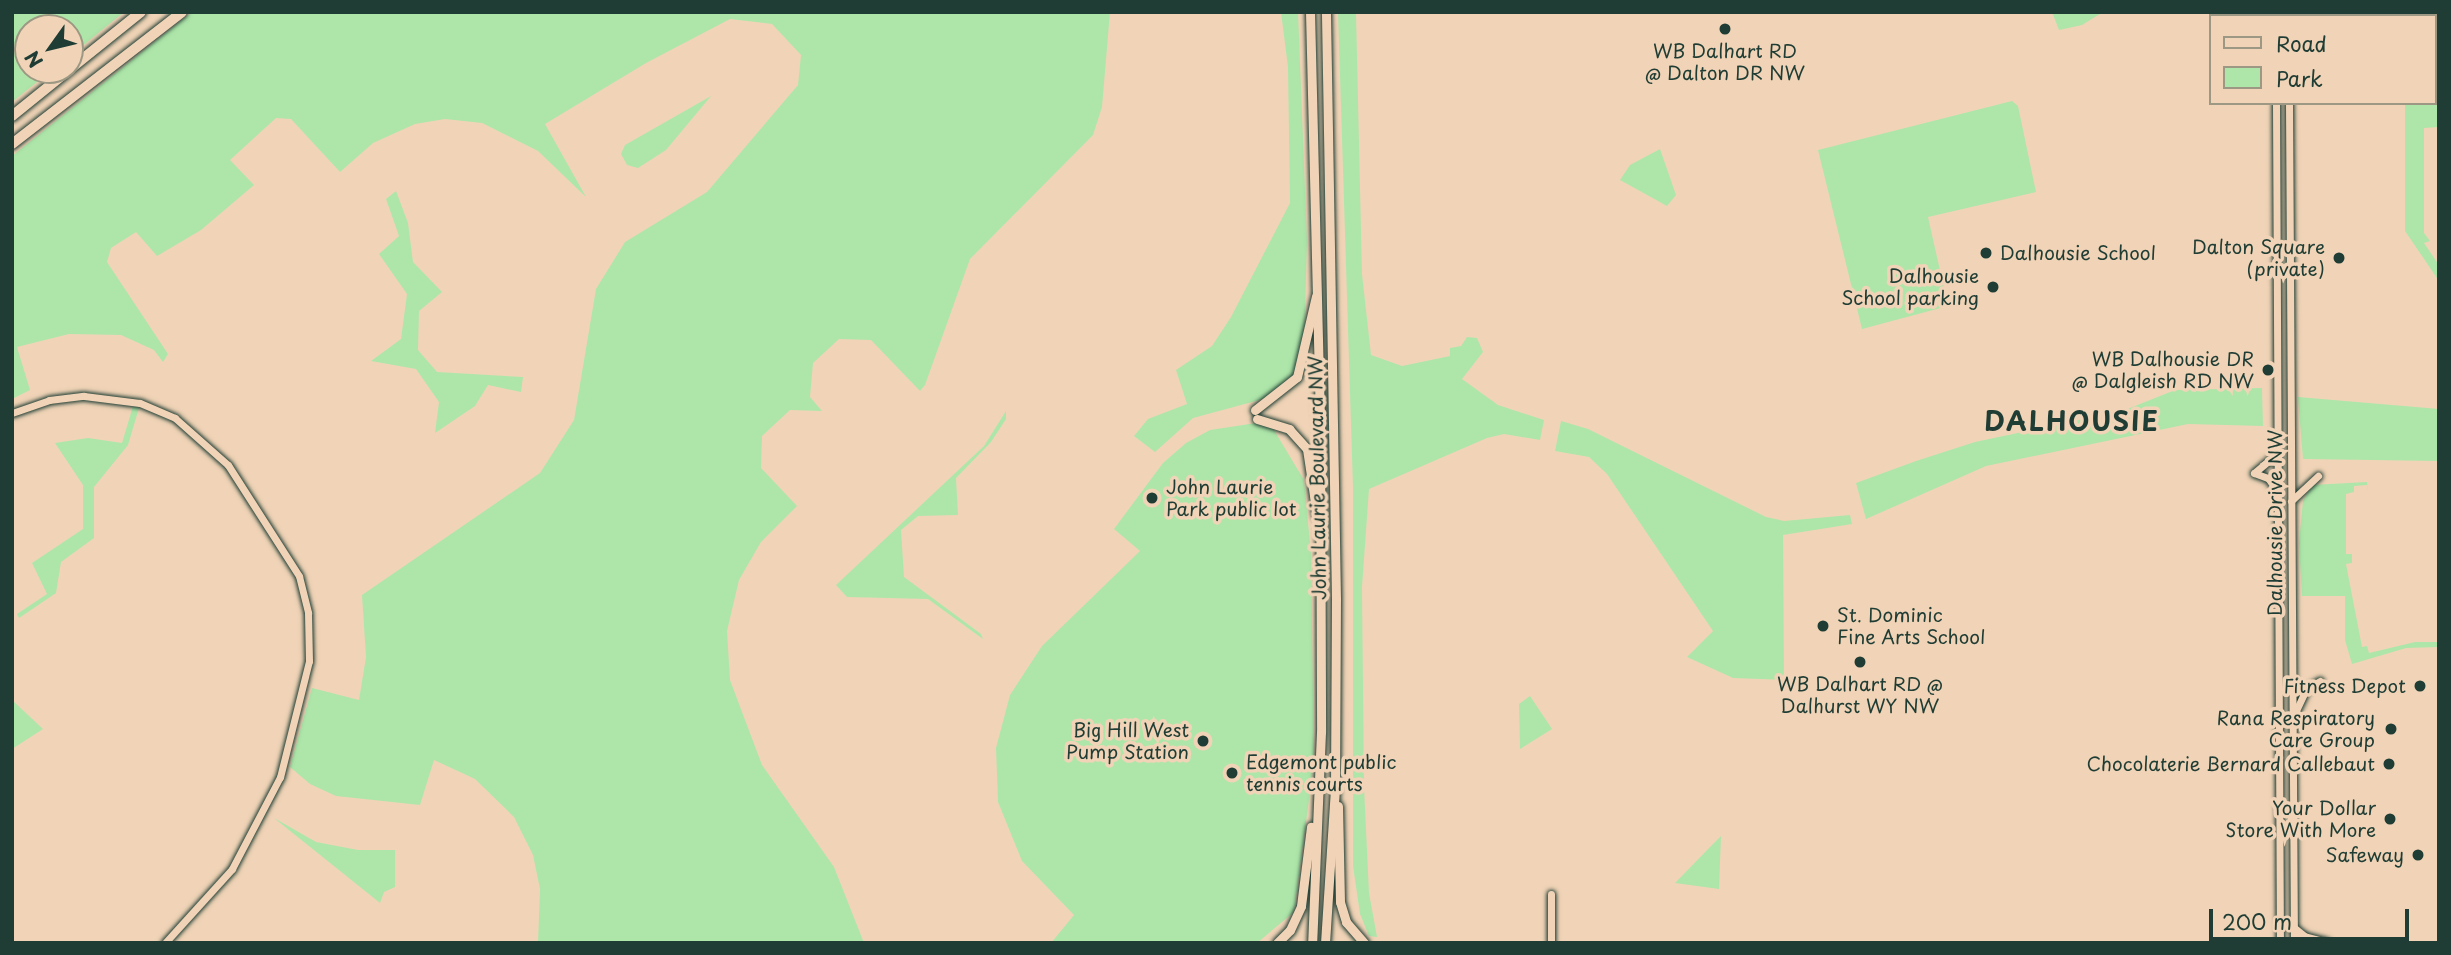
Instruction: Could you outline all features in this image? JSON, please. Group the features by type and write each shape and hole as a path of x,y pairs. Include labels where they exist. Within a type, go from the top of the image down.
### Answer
{"main road":[{"path":"84,59 141,12"},
{"path":"12,144 182,12"},
{"name":"John Laurie Boulevard NW","path":"1310,12 1321,732 1312,943"},
{"name":"John Laurie Boulevard NW","path":"1325,943 1335,789 1335,409 1326,12"},
{"path":"12,116 52,84"},
{"path":"1316,294 1297,377 1256,414 1289,429 1307,449 1319,521"},
{"path":"1277,943 1290,930 1301,906 1321,732"},
{"path":"1335,789 1339,902 1346,922 1364,943"},
{"path":"2293,928 2304,937 2326,943"}],"street":[{"name":"Dalhousie Drive NW","path":"2276,105 2280,943"},
{"name":"Dalhousie Drive NW","path":"2289,105 2294,943"},
{"path":"12,413 49,400 84,396 140,403 175,418 228,465 299,576 308,613 309,662 279,777 232,869 165,943"},
{"path":"2277,454 2254,473 2267,478 2278,493"},
{"path":"2291,501 2303,485 2318,476"},
{"path":"2292,719 2306,689 2320,681"},
{"path":"1551,894 1551,943"}],"green space":[{"path":"12,12 124,12 84,45 84,14 14,14 14,84 34,84 12,102"},
{"path":"192,12 1110,12 1102,107 1093,135 970,259 925,385 920,391 871,340 839,339 813,363 810,397 822,411 790,410 762,436 761,468 797,506 761,542 739,580 727,631 730,680 762,765 834,867 864,943 538,943 540,889 533,855 514,817 475,779 434,760 420,805 336,796 310,784 290,767 312,688 359,700 366,657 362,595 540,473 574,420 596,289 625,242 707,192 798,85 801,55 772,24 730,19 646,63 545,124 586,197 538,151 482,123 445,119 415,124 373,143 340,172 291,119 276,118 230,160 254,185 201,230 157,256 136,232 111,248 107,262 168,354 163,362 154,350 121,335 69,334 17,347 30,390 12,399 12,156"},
{"path":"1281,12 1298,12 1307,241 1304,347 1295,373 1267,398 1193,418 1155,452 1134,436 1148,419 1187,404 1176,370 1212,346 1231,317 1290,203 1288,67"},
{"path":"1338,12 1356,12 1362,274 1371,355 1402,366 1450,356 1450,348 1461,346 1467,337 1477,338 1483,352 1462,379 1498,405 1544,420 1540,440 1504,434 1487,438 1369,489 1362,587 1364,787 1369,893 1377,937 1369,936 1360,914 1353,866 1353,488"},
{"path":"2052,12 2103,12 2082,25 2059,30"},
{"path":"2378,12 2439,12 2439,127 2424,128 2424,233 2430,241 2424,243 2439,265 2439,281 2405,231 2405,105 2437,105 2437,14"},
{"path":"711,96 666,150 638,168 627,165 621,154 625,145"},
{"path":"2012,101 2018,106 2036,192 1928,217 1948,306 1862,329 1818,150"},
{"path":"1660,149 1676,195 1667,206 1620,180 1630,165"},
{"path":"396,191 408,223 413,262 442,292 419,311 418,350 437,372 523,377 521,392 488,385 475,406 435,433 439,402 416,369 371,361 401,339 407,294 379,254 399,236 386,199"},
{"path":"2262,388 2263,426 2188,424 1986,466 1866,519 1856,483 1916,461 1975,442 2125,410 2175,390"},
{"path":"2298,397 2439,409 2439,461 2303,459"},
{"path":"133,406 139,408 128,445 94,487 94,538 61,562 56,593 19,618 17,614 47,594 32,563 83,529 83,485 55,443 88,438 122,443"},
{"path":"1006,411 1006,419 991,442 956,478 958,515 918,516 901,530 904,577 981,634 983,639 928,599 847,597 836,585 984,446"},
{"path":"1561,421 1588,429 1766,517 1784,521 1850,515 1852,524 1783,535 1784,680 1733,678 1687,657 1713,631 1607,474 1589,457 1555,451"},
{"path":"1256,423 1271,425 1304,480 1311,554 1314,762 1294,912 1257,943 1051,943 1074,915 1022,861 998,802 996,748 1010,695 1042,646 1140,551 1114,529 1163,463 1186,443 1210,430"},
{"path":"2367,482 2368,491 2367,485 2354,486 2354,492 2346,494 2346,554 2352,554 2352,563 2346,564 2362,647 2367,646 2369,653 2415,642 2439,642 2439,647 2406,648 2352,664 2345,640 2345,596 2302,596 2299,543 2303,501 2312,485"},
{"path":"1530,696 1552,729 1520,749 1519,704"},
{"path":"12,700 43,729 12,749"},
{"path":"274,818 316,842 358,850 395,850 395,887 384,892 380,903"},
{"path":"1721,836 1719,889 1675,883 1713,844"}],"place":[{"name":"WB Dalhart RD @ Dalton DR NW","path":"1725,29"},
{"name":"Dalhousie School","path":"1986,253"},
{"name":"Dalton Square (private)","path":"2339,258"},
{"name":"Dalhousie School parking","path":"1993,287"},
{"name":"WB Dalhousie DR @ Dalgleish RD NW","path":"2268,370"},
{"name":"John Laurie Park public lot","path":"1152,498"},
{"name":"St. Dominic Fine Arts School","path":"1823,626"},
{"name":"WB Dalhart RD @ Dalhurst WY NW","path":"1860,662"},
{"name":"Fitness Depot","path":"2420,686"},
{"name":"Rana Respiratory Care Group","path":"2391,729"},
{"name":"Big Hill West Pump Station","path":"1203,741"},
{"name":"Chocolaterie Bernard Callebaut","path":"2389,764"},
{"name":"Edgemont public tennis courts","path":"1232,773"},
{"name":"Your Dollar Store With More","path":"2390,819"},
{"name":"Safeway","path":"2418,855"}],"district":[{"name":"DALHOUSIE","path":"2072,421"}]}
